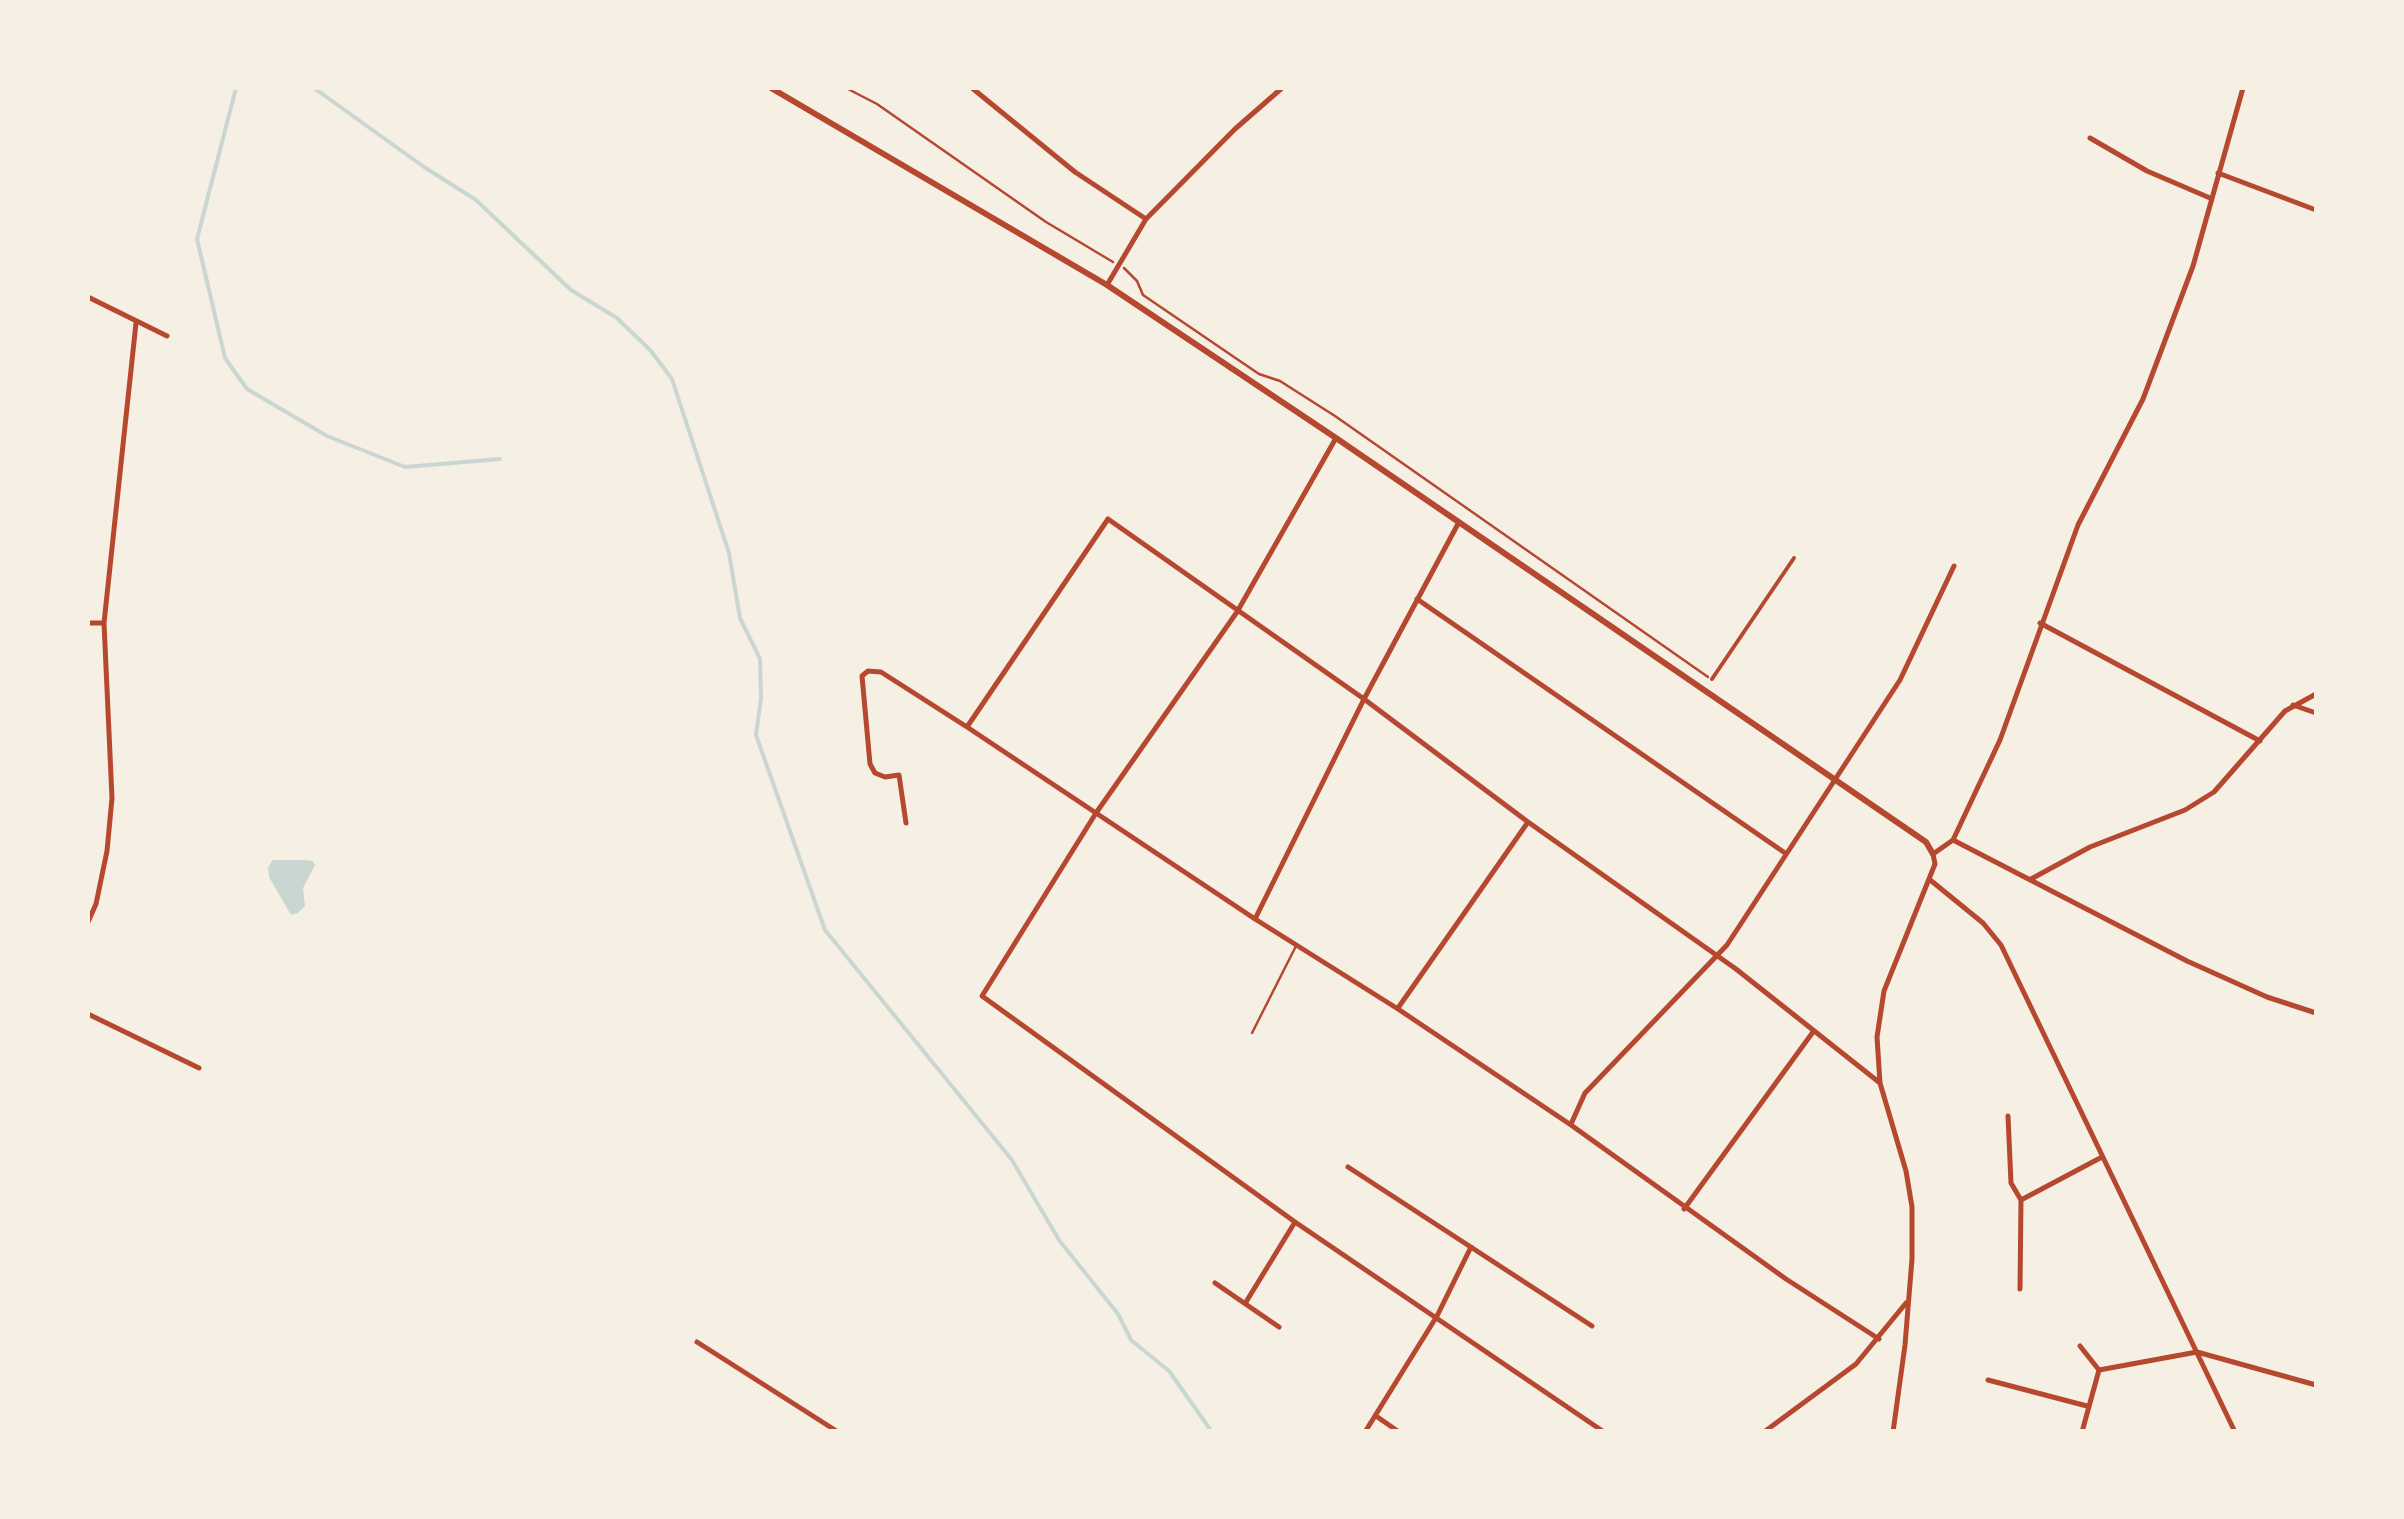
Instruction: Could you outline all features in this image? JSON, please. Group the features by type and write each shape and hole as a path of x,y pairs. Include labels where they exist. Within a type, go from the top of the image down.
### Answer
{"street":[{"path":"772,88 1107,285 1926,842 1935,864 1884,990 1877,1037 1880,1083 1912,1207 1906,1345 1893,1432"},
{"path":"972,88 1075,172 1146,218"},
{"path":"1107,285 1146,218 1234,129 1282,88"},
{"path":"1933,854 1953,840 2000,740 2078,525 2143,399 2193,266 2243,88"},
{"path":"2090,138 2147,170 2210,198"},
{"path":"2218,172 2316,210"},
{"path":"88,296 167,336"},
{"path":"88,922 96,904 107,851 112,798 104,623 136,323"},
{"path":"1336,438 1237,612 1096,813 982,996 1295,1222 1604,1432"},
{"path":"967,727 1108,519 1364,699 1718,958 1880,1083"},
{"path":"1255,919 1364,699 1459,522"},
{"path":"1712,680 1794,558"},
{"path":"1571,1125 1585,1094 1718,958 1900,680 1954,566"},
{"path":"1417,599 1785,854"},
{"path":"88,623 104,623"},
{"path":"2040,623 2260,741"},
{"path":"906,823 900,775 885,777 875,773 870,764 862,676 868,671 880,672 967,727 1296,946 1398,1008 1571,1125 1684,1209 1879,1339"},
{"path":"2031,879 2090,847 2185,810 2214,792 2293,705 2316,694"},
{"path":"2293,705 2316,713"},
{"path":"1398,1008 1528,822"},
{"path":"1953,840 2187,961 2267,997 2316,1013"},
{"path":"1928,879 1983,923 2001,945 2236,1432"},
{"path":"88,1014 199,1068"},
{"path":"1684,1209 1813,1032"},
{"path":"2008,1116 2011,1183 2021,1200 2020,1289"},
{"path":"2021,1200 2102,1156"},
{"path":"1348,1167 1592,1326"},
{"path":"1246,1302 1295,1222"},
{"path":"1364,1432 1436,1316 1471,1247"},
{"path":"1215,1283 1279,1327"},
{"path":"1764,1432 1856,1364 1908,1301"},
{"path":"697,1342 838,1432"},
{"path":"2080,1346 2099,1370"},
{"path":"2099,1370 2196,1352 2316,1385"},
{"path":"2082,1432 2099,1370"},
{"path":"1988,1380 2087,1406"},
{"path":"1376,1416 1400,1432"}],"lane":[{"path":"1252,1034 1296,946"}],"path":[{"path":"846,88 877,104 1046,222 1132,273 1143,294 1258,374 1280,382 1335,416 1712,680"}],"shaded area":[{"path":"273,860 313,861 315,865 303,888 305,906 298,913 291,915 269,877 268,867"}],"waterway":[{"path":"236,88 197,239 225,358 247,389 327,436 405,467 500,459"},
{"path":"314,88 476,200 571,290 617,318 651,351 672,379 729,553 740,618 760,659 761,698 756,735 825,930 1012,1160 1059,1240 1118,1314 1131,1340 1169,1371 1212,1432"}]}
